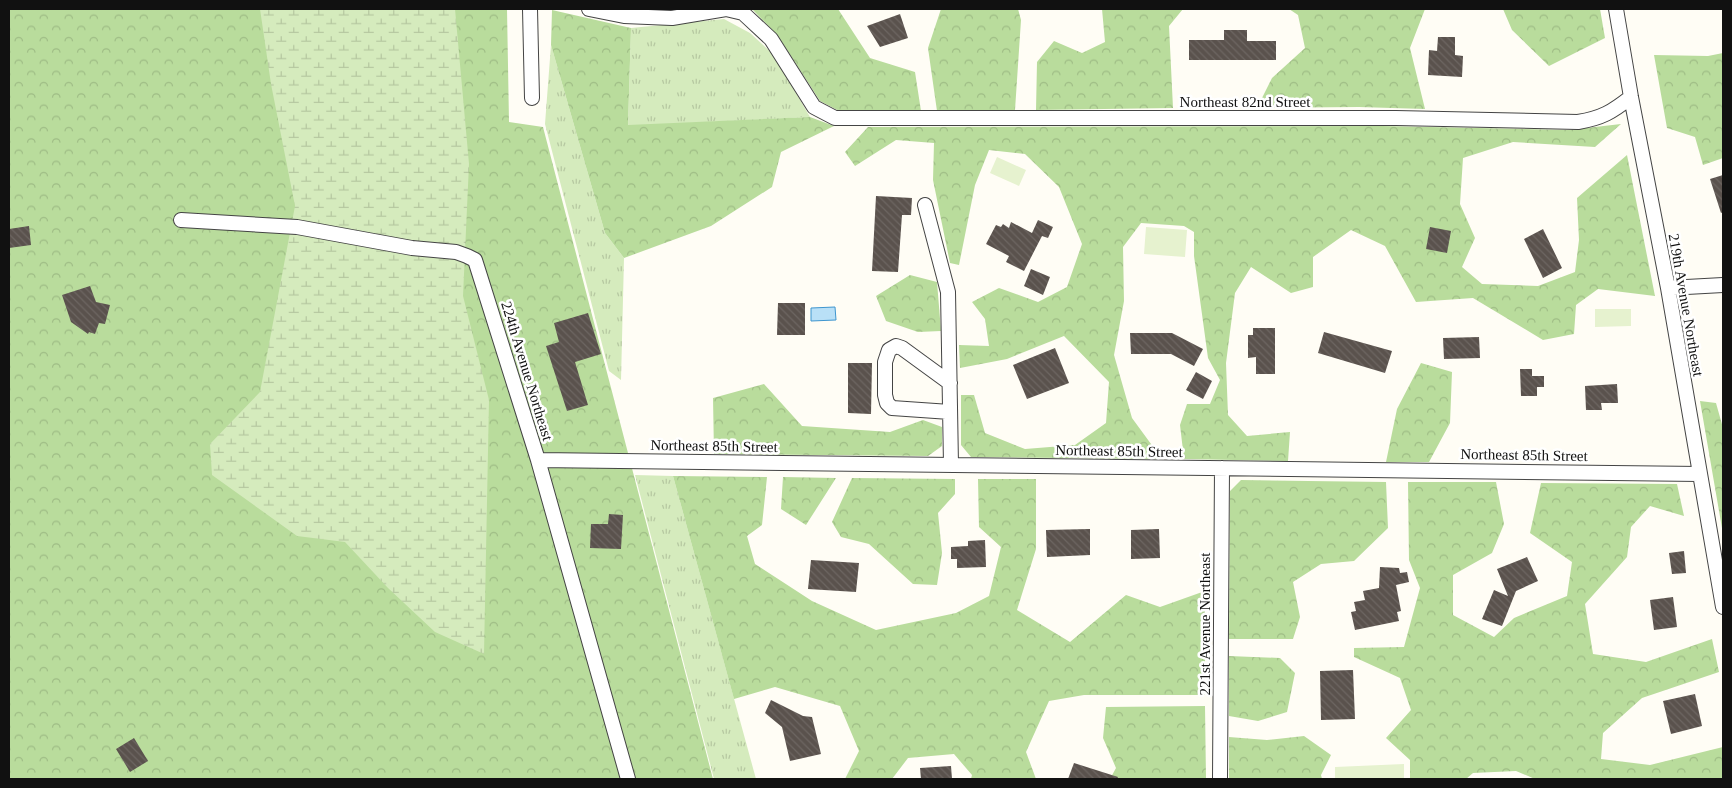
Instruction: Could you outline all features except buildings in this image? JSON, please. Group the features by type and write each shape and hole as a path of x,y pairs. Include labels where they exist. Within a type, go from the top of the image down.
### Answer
{"street":[{"path":"530,9 532,98"},
{"path":"590,9 624,16 672,18 726,9 742,11"},
{"name":"219th Avenue Northeast","path":"1616,9 1668,288 1723,607"},
{"name":"Northeast 82nd Street","path":"742,11 771,39 814,107 835,118 1396,118 1578,122 1598,118 1617,108 1631,97"},
{"path":"925,205 948,292 951,465"},
{"name":"224th Avenue Northeast","path":"181,220 297,227 412,248 456,252 475,260 538,460 628,779"},
{"path":"1668,288 1723,285"},
{"path":"950,383 902,348 896,346 889,350 885,362 886,404 892,408 902,410 950,412"},
{"name":"Northeast 85th Street","path":"538,460 1700,474"},
{"name":"221st Avenue Northeast","path":"1220,779 1222,468"}],"green space":[{"path":"9,9 507,9 509,122 543,127 713,779 9,779"},
{"path":"260,9 455,9 469,164 463,296 489,400 484,654 435,632 388,588 345,542 297,536 212,475 210,444 260,392 295,206 271,84"},
{"path":"753,9 838,9 870,58 915,72 921,111 841,112 820,101 778,36"},
{"path":"941,9 1018,9 1021,20 1015,110 937,111 928,48"},
{"path":"1102,9 1183,9 1169,26 1173,108 1036,110 1037,62 1054,41 1082,53 1105,42"},
{"path":"1289,9 1425,9 1410,48 1425,109 1359,107 1257,108 1272,78 1305,48 1298,15"},
{"path":"1503,9 1600,9 1605,38 1549,66 1512,30"},
{"path":"552,10 631,28 628,125 810,117 834,126 781,152 772,187 711,226 624,258 605,233 551,45"},
{"path":"724,19 750,33 773,54 810,117 628,126 631,28"},
{"path":"551,45 605,233 624,258 621,380 609,371 545,124"},
{"path":"1723,53 1723,158 1703,165 1695,137 1667,128 1654,55 1708,56"},
{"path":"1621,124 1595,147 1513,142 1463,158 1460,204 1475,238 1462,267 1482,284 1538,286 1575,272 1579,240 1577,198 1627,155 1655,296 1598,289 1576,305 1574,334 1543,340 1473,298 1416,302 1385,246 1351,230 1313,257 1313,287 1291,293 1251,267 1235,293 1226,363 1228,415 1247,436 1290,432 1288,461 1184,459 1180,425 1187,404 1210,404 1220,380 1208,358 1194,256 1194,232 1184,226 1141,223 1123,247 1124,301 1114,355 1132,418 1162,459 971,457 961,445 961,395 974,395 985,433 1025,449 1075,445 1106,423 1109,382 1064,336 1007,359 960,368 959,345 989,346 985,319 972,302 999,288 1038,302 1067,287 1082,244 1059,187 1025,154 989,150 975,185 959,265 950,263 933,180 934,143 896,140 855,166 845,152 868,127 1382,126 1569,130"},
{"path":"997,157 1026,170 1019,186 990,173"},
{"path":"1146,227 1187,230 1185,257 1144,254"},
{"path":"910,275 937,282 941,331 918,332 886,321 876,296"},
{"path":"1595,309 1631,309 1631,326 1595,327"},
{"path":"1421,363 1452,372 1450,423 1429,462 1386,462 1397,409"},
{"path":"764,384 802,426 890,432 923,420 942,427 942,446 928,456 714,454 713,398"},
{"path":"1700,401 1716,403 1723,428 1723,534"},
{"path":"635,475 673,476 756,779 714,779"},
{"path":"673,476 767,477 762,525 747,536 755,564 812,601 876,630 956,613 989,596 1001,547 979,527 978,479 1036,479 1036,549 1017,610 1070,642 1126,595 1160,607 1205,591 1205,695 1084,695 1049,701 1026,752 1036,779 971,779 972,775 954,754 908,758 892,779 845,779 859,751 840,706 775,687 734,699"},
{"path":"783,477 836,478 806,525 781,509"},
{"path":"852,478 955,479 955,494 938,513 942,553 937,585 913,584 869,544 841,537 832,522"},
{"path":"1241,480 1386,482 1388,528 1354,561 1321,564 1293,582 1300,617 1293,639 1229,639 1230,491"},
{"path":"1408,482 1496,482 1504,524 1492,553 1453,575 1453,615 1494,637 1514,618 1567,596 1572,562 1530,533 1541,483 1677,484 1684,516 1650,506 1631,527 1627,557 1585,604 1593,654 1646,662 1712,639 1719,672 1642,698 1603,733 1601,759 1650,765 1723,747 1723,779 1535,779 1516,771 1473,773 1466,779 1410,779 1410,760 1386,738 1411,710 1400,678 1354,657 1354,648 1404,647 1420,588 1409,560"},
{"path":"1229,656 1280,658 1295,673 1287,712 1258,721 1229,716"},
{"path":"1205,706 1206,779 1110,779 1116,768 1103,738 1106,707"},
{"path":"1304,736 1331,755 1321,775 1322,779 1229,779 1229,737 1267,740"},
{"path":"1404,764 1404,779 1335,779 1335,767"}],"water":[{"path":"835,307 836,320 811,321 811,308"}]}
